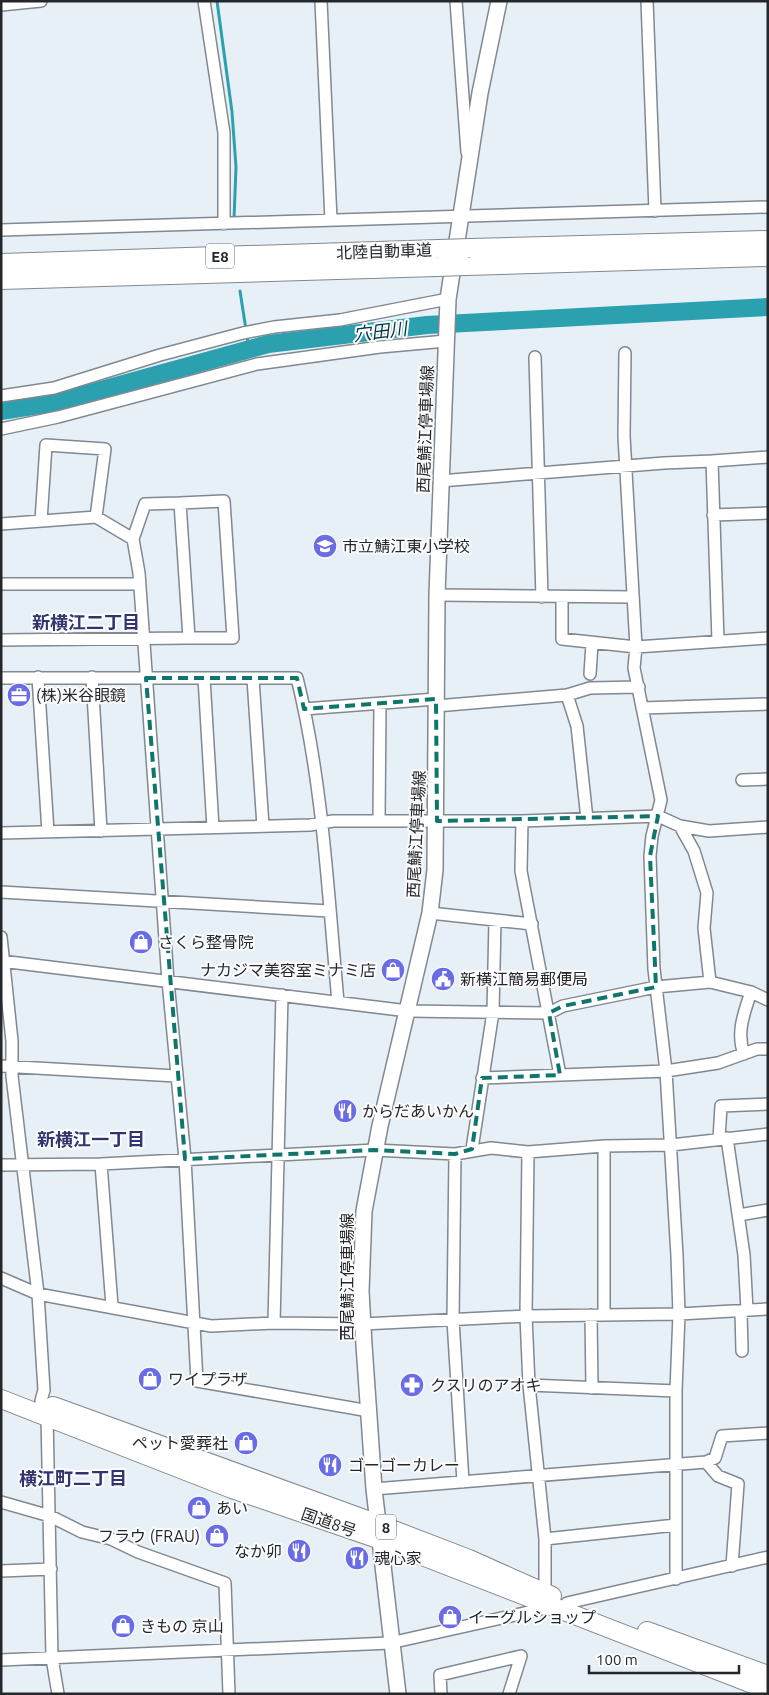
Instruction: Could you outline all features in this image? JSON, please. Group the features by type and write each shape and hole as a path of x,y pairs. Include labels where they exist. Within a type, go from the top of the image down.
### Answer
{"highway":[{"name":"北陸自動車道","path":"1,263 768,240"},
{"name":"北陸自動車道","path":"1,280 768,258"},
{"name":"国道8号","path":"1,1386 44,1409"},
{"name":"国道8号","path":"1,1399 44,1409 380,1532 469,1559 554,1601 768,1690"},
{"name":"国道8号","path":"554,1601 768,1675"}],"main road":[{"name":"西尾鯖江停車場線","path":"398,1694 395,1661 390,1643 380,1532 374,1489 361,1291 364,1211 375,1150 430,913 436,870 438,821 437,595 448,304 480,93 500,1"}],"street":[{"path":"1,5 41,1"},
{"path":"204,1 224,132 224,224"},
{"path":"321,1 331,220"},
{"path":"456,1 462,108 469,172"},
{"path":"647,1 655,211"},
{"path":"1,230 768,208"},
{"path":"1,396 54,388 160,355 243,333 274,327 340,320 448,304"},
{"path":"1,429 58,417 256,364 447,339"},
{"path":"624,353 624,436 636,647 634,668 662,800 652,836 650,856 656,987 666,1071 679,1314 675,1465 676,1579"},
{"path":"535,357 542,597"},
{"path":"41,521 46,445 109,450 96,517"},
{"path":"440,481 768,457"},
{"path":"712,461 718,641"},
{"path":"1,640 142,639 189,638 233,638 224,501 145,504 133,539 139,584 142,639 168,981 185,1159 196,1381 369,1411"},
{"path":"180,503 189,638"},
{"path":"713,515 768,513"},
{"path":"1,524 96,517 133,539"},
{"path":"1,584 139,584"},
{"path":"437,595 632,597"},
{"path":"562,597 562,639 592,644 636,647 768,638"},
{"path":"590,674 592,644"},
{"path":"38,677 48,832"},
{"path":"92,677 101,831"},
{"path":"1,678 297,678 304,709 322,823 338,1002"},
{"path":"204,678 213,828"},
{"path":"253,679 263,826"},
{"path":"304,709 380,703 436,703 567,695 590,688 639,687"},
{"path":"567,695 577,726 587,819"},
{"path":"379,821 380,703"},
{"path":"642,708 768,704"},
{"path":"742,780 768,779"},
{"path":"1,833 158,831 379,821 522,821 658,816 680,826 709,831 768,827"},
{"path":"522,821 521,871 560,1075"},
{"path":"680,826 694,851 707,892 704,928 710,982"},
{"path":"1,892 329,911"},
{"path":"430,913 532,924"},
{"path":"472,1149 493,1012 495,920"},
{"path":"1,937 2,961 12,1041 6,1066 38,1294 50,1516 52,1658 58,1694"},
{"path":"2,961 408,1011 549,1013 563,1006 656,987 710,982 751,992 768,1000"},
{"path":"744,1054 740,1044 741,1031 751,992"},
{"path":"274,1323 276,1156 282,994"},
{"path":"482,1078 666,1071 718,1063 757,1049 768,1049"},
{"path":"6,1066 176,1076"},
{"path":"742,1350 744,1255 739,1215 723,1139 721,1106 768,1104"},
{"path":"1,1165 101,1164 375,1150 455,1154 472,1149 491,1148 528,1152 604,1146 670,1145 768,1134"},
{"path":"604,1146 604,1315"},
{"path":"528,1152 526,1316 529,1385 545,1539 554,1601"},
{"path":"455,1154 453,1320 463,1482"},
{"path":"101,1164 112,1306"},
{"path":"739,1215 768,1210"},
{"path":"1,1278 38,1294 112,1306 211,1326 274,1323 363,1324 526,1316 679,1314 768,1309"},
{"path":"591,1315 592,1388"},
{"path":"529,1385 676,1391"},
{"path":"374,1489 706,1462 715,1458 722,1436 768,1433"},
{"path":"706,1462 718,1476 738,1484 732,1566"},
{"path":"1,1502 50,1516 82,1532 111,1539 138,1552 225,1583 229,1694"},
{"path":"545,1539 676,1525"},
{"path":"1,1660 390,1643 554,1601 676,1579 768,1558"},
{"path":"1,1571 51,1569"},
{"path":"441,1694 440,1676 521,1656 509,1694"}],"highlighted area":[{"path":"146,678 297,678 304,709 436,699 437,821 658,816 650,856 656,987 563,1006 549,1013 560,1075 482,1078 472,1149 455,1154 375,1150 185,1159"}],"waterway":[{"path":"217,1 232,112 236,167 234,219"},
{"path":"240,291 249,349"},
{"name":"穴田川","path":"1,411 58,402 268,344 427,325 768,307"}],"place":[{"name":"市立鯖江東小学校","path":"325,546"},
{"name":"(株)米谷眼鏡","path":"19,695"},
{"name":"さくら整骨院","path":"141,942"},
{"name":"ナカジマ美容室ミナミ店","path":"393,970"},
{"name":"新横江簡易郵便局","path":"443,979"},
{"name":"からだあいかん","path":"345,1111"},
{"name":"ワイプラザ","path":"150,1379"},
{"name":"クスリのアオキ","path":"412,1385"},
{"name":"ペット愛葬社","path":"246,1443"},
{"name":"ゴーゴーカレー","path":"330,1465"},
{"name":"あい","path":"199,1508"},
{"name":"フラウ (FRAU)","path":"217,1536"},
{"name":"なか卯","path":"299,1551"},
{"name":"魂心家","path":"357,1558"},
{"name":"イーグルショップ","path":"450,1617"},
{"name":"きもの 京山","path":"123,1626"}],"district":[{"name":"新横江二丁目","path":"86,622"},
{"name":"新横江一丁目","path":"91,1139"},
{"name":"横江町二丁目","path":"73,1478"}]}
